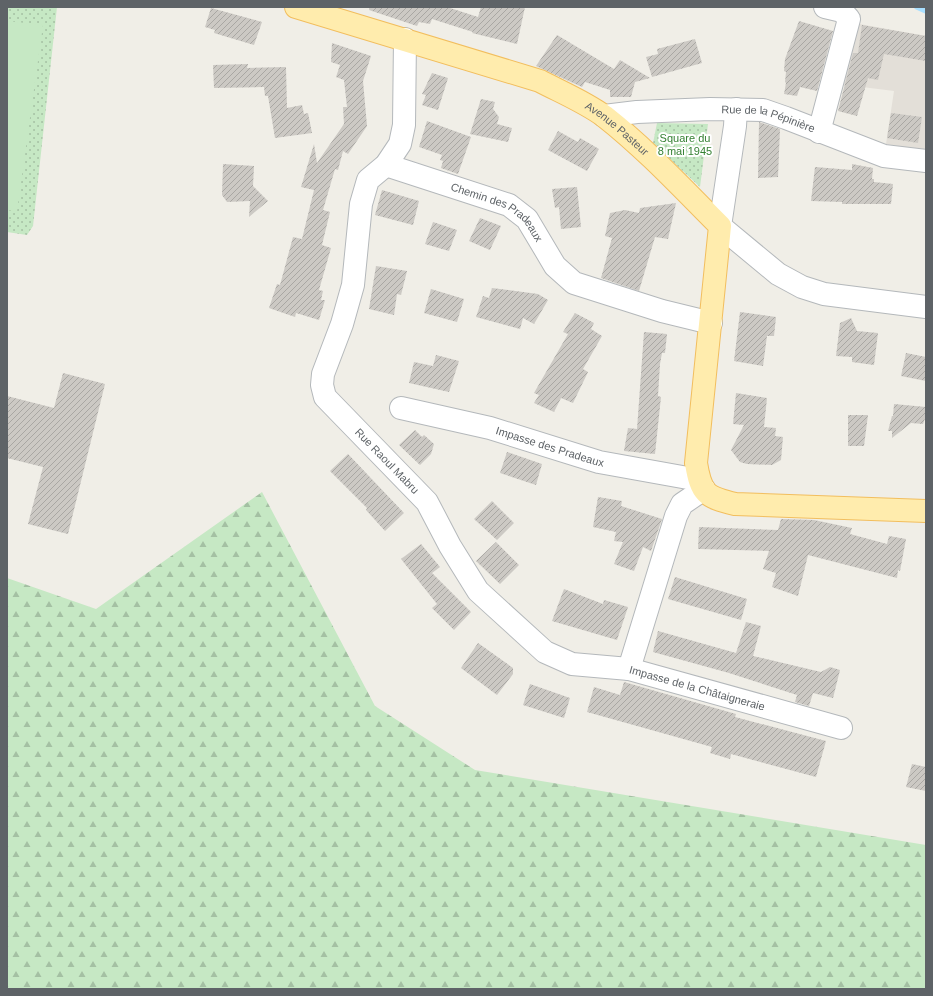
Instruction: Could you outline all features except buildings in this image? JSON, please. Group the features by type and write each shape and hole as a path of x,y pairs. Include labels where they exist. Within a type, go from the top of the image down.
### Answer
{"main road":[{"name":"Avenue Pasteur","path":"296,7 540,81 604,116 640,148 720,226"},
{"path":"720,226 697,444 696,463 701,484 713,499 735,504 926,511"}],"street":[{"path":"820,132 849,19 842,11 825,7"},
{"path":"386,165 400,144 404,125 405,39"},
{"path":"720,226 735,126 736,109"},
{"name":"Rue de la Pépinière","path":"604,116 637,112 736,109 763,110 884,156 926,161"},
{"name":"Chemin des Pradeaux","path":"386,165 509,205 527,219 554,266 574,283 662,311 711,322"},
{"name":"Rue Raoul Mabru","path":"386,165 368,180 361,204 353,285 342,324 323,374 322,385 325,397 427,502 450,546 478,590 545,652 572,664 629,669"},
{"name":"Avenue Pasteur","path":"720,226 778,274 802,287 824,294 926,307"},
{"name":"Impasse des Pradeaux","path":"401,408 490,428 599,462 701,484"},
{"name":"Impasse de la Châtaigneraie","path":"701,484 682,504 676,516 629,669 841,728"}],"shaded area":[{"path":"854,23 926,36 926,151 886,144 894,91 838,84"}],"green space":[{"path":"7,7 57,7 33,226 27,235 7,232"},
{"path":"7,21 43,25 17,211 7,210"},
{"name":"Square du 8 mai 1945","path":"657,123 708,124 700,187 653,143"},
{"path":"262,492 375,706 475,770 926,845 926,989 7,989 7,578 96,609"}],"waterway":[{"path":"917,7 926,11"}]}
